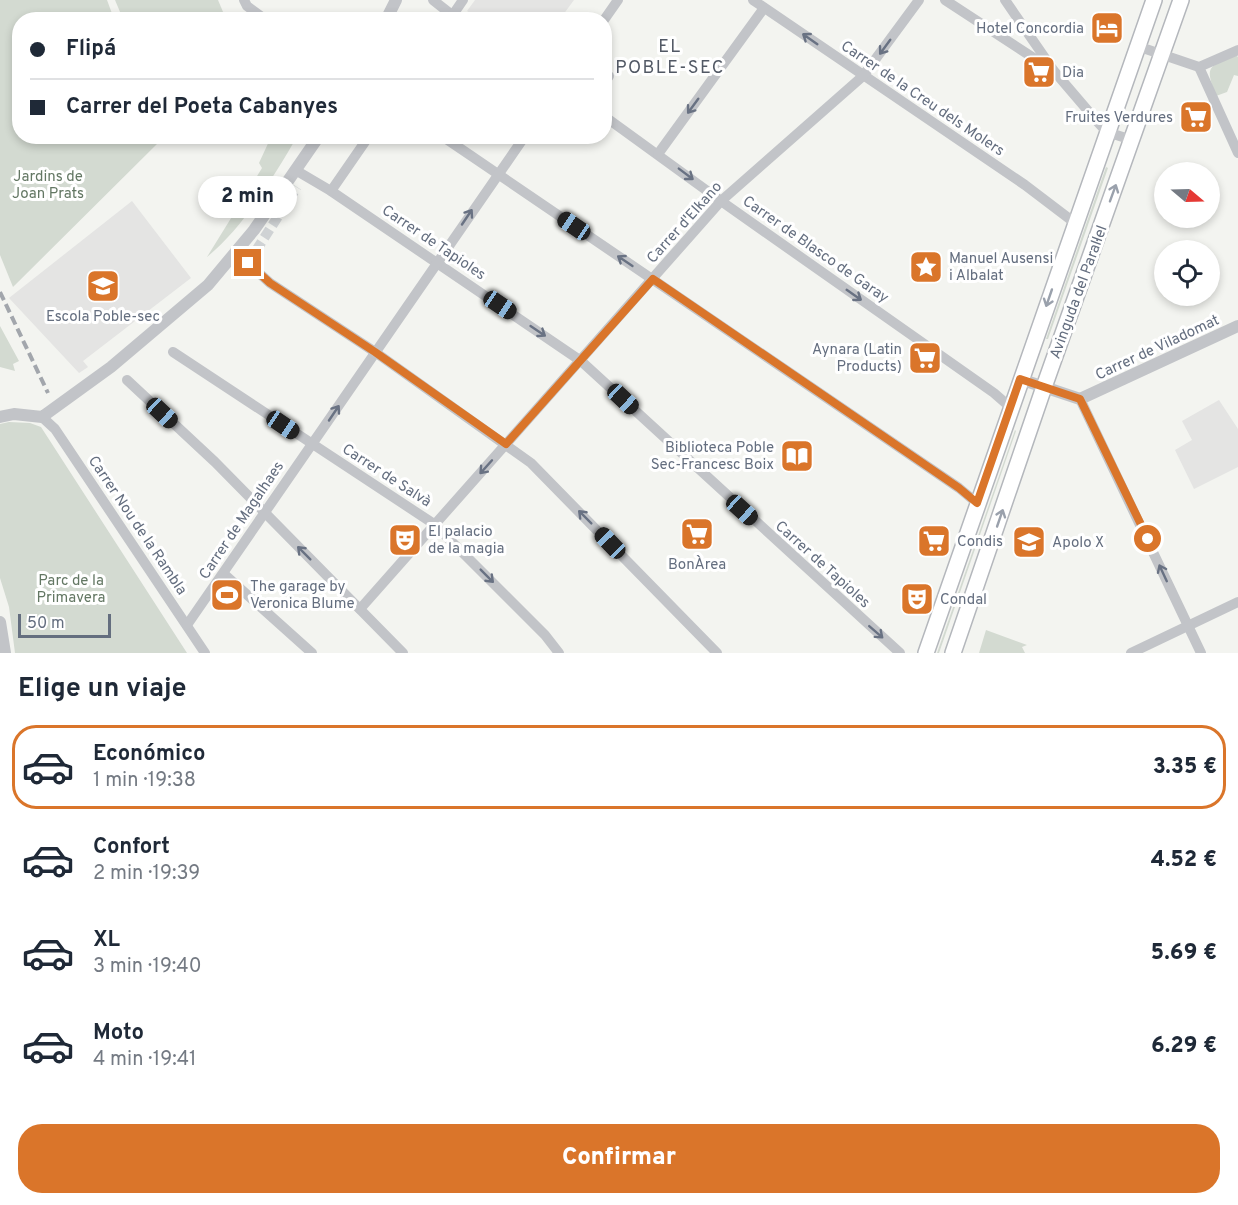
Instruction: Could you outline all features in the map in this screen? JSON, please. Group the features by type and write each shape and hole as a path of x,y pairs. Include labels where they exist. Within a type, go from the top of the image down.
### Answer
{"main road":[{"name":"Avinguda del Paral·lel","path":"926,653 1154,0"},
{"name":"Avinguda del Paral·lel","path":"953,653 1181,0"}],"street":[{"path":"244,0 247,6 255,12"},
{"path":"433,0 446,12"},
{"name":"Carrer de la Creu dels Molers","path":"753,0 1033,191 1075,223"},
{"name":"Carrer d'Elkano","path":"360,609 721,201 863,76 919,0"},
{"path":"945,0 1054,71"},
{"path":"1005,0 1054,71 1107,132 1132,140"},
{"path":"658,154 764,8"},
{"path":"1137,46 1198,67 1238,50"},
{"path":"1198,67 1238,153"},
{"name":"Carrer de Blasco de Garay","path":"612,122 994,393 1010,407"},
{"path":"0,417 14,414 42,417 119,360 208,285 295,178 314,144"},
{"path":"331,191 363,144"},
{"path":"454,144 959,488 977,503"},
{"name":"Carrer de Magalhaes","path":"187,625 265,513 309,443 519,144"},
{"name":"Carrer de Tapioles","path":"295,178 331,191 581,361 900,653"},
{"path":"248,263 270,283 375,352 531,463 717,653"},
{"name":"Carrer de Viladomat","path":"1080,399 1238,326"},
{"name":"Carrer de Salvà","path":"173,352 434,524 545,635 559,653"},
{"path":"1020,379 1080,399 1202,653"},
{"path":"127,380 215,462 404,653"},
{"name":"Carrer Nou de la Rambla","path":"42,417 55,429 205,653"},
{"path":"224,574 312,653"},
{"path":"1131,653 1238,602"},
{"path":"0,622 5,653"}],"shaded area":[{"path":"475,0 574,0 565,12 467,11"},
{"name":"Escola Poble-sec","path":"132,201 191,278 83,361 88,367 79,373 9,298"},
{"path":"1219,400 1238,429 1238,467 1194,489 1175,450 1192,440 1182,421"}],"green space":[{"name":"Jardins de Joan Prats","path":"0,0 107,0 111,12 12,12 12,144 157,144 13,287 0,255"},
{"path":"115,0 218,0 223,12 120,12"},
{"path":"1236,55 1238,57 1238,76 1234,75 1227,92 1216,96 1210,78 1211,69"},
{"path":"268,144 293,144 268,185 245,216 221,245 207,257 262,168 259,163"},
{"path":"1106,167 1108,168 1048,339 1046,339"},
{"path":"0,326 19,361 13,364 15,371 0,367"},
{"name":"Parc de la Primavera","path":"30,423 41,427 187,653 15,653 9,607 0,578 0,424"},
{"path":"1015,430 939,653 937,653"},
{"path":"986,630 1027,645 1022,647 1025,653 979,653"}],"tunnel":[{"path":"248,263 297,187"}],"railway":[{"path":"0,292 48,393"}],"place":[{"name":"Hotel Concordia","path":"1107,28"},
{"name":"Dia","path":"1039,72"},
{"name":"Fruites Verdures","path":"1196,117"},
{"name":"Manuel Ausensi i Albalat","path":"926,267"},
{"name":"Escola Poble-sec","path":"103,286"},
{"name":"Aynara (Latin Products)","path":"925,358"},
{"name":"Biblioteca Poble Sec-Francesc Boix","path":"797,456"},
{"name":"BonÀrea","path":"697,534"},
{"name":"El palacio de la magia","path":"405,540"},
{"name":"Condis","path":"934,541"},
{"name":"Apolo X","path":"1029,542"},
{"name":"The garage by Veronica Blume","path":"227,595"},
{"name":"Condal","path":"917,599"}],"district":[{"name":"EL POBLE-SEC","path":"670,56"}],"route":[{"path":"248,263 270,283 375,352 506,444 653,279 959,488 977,503 1020,379 1080,399 1148,539"}]}
